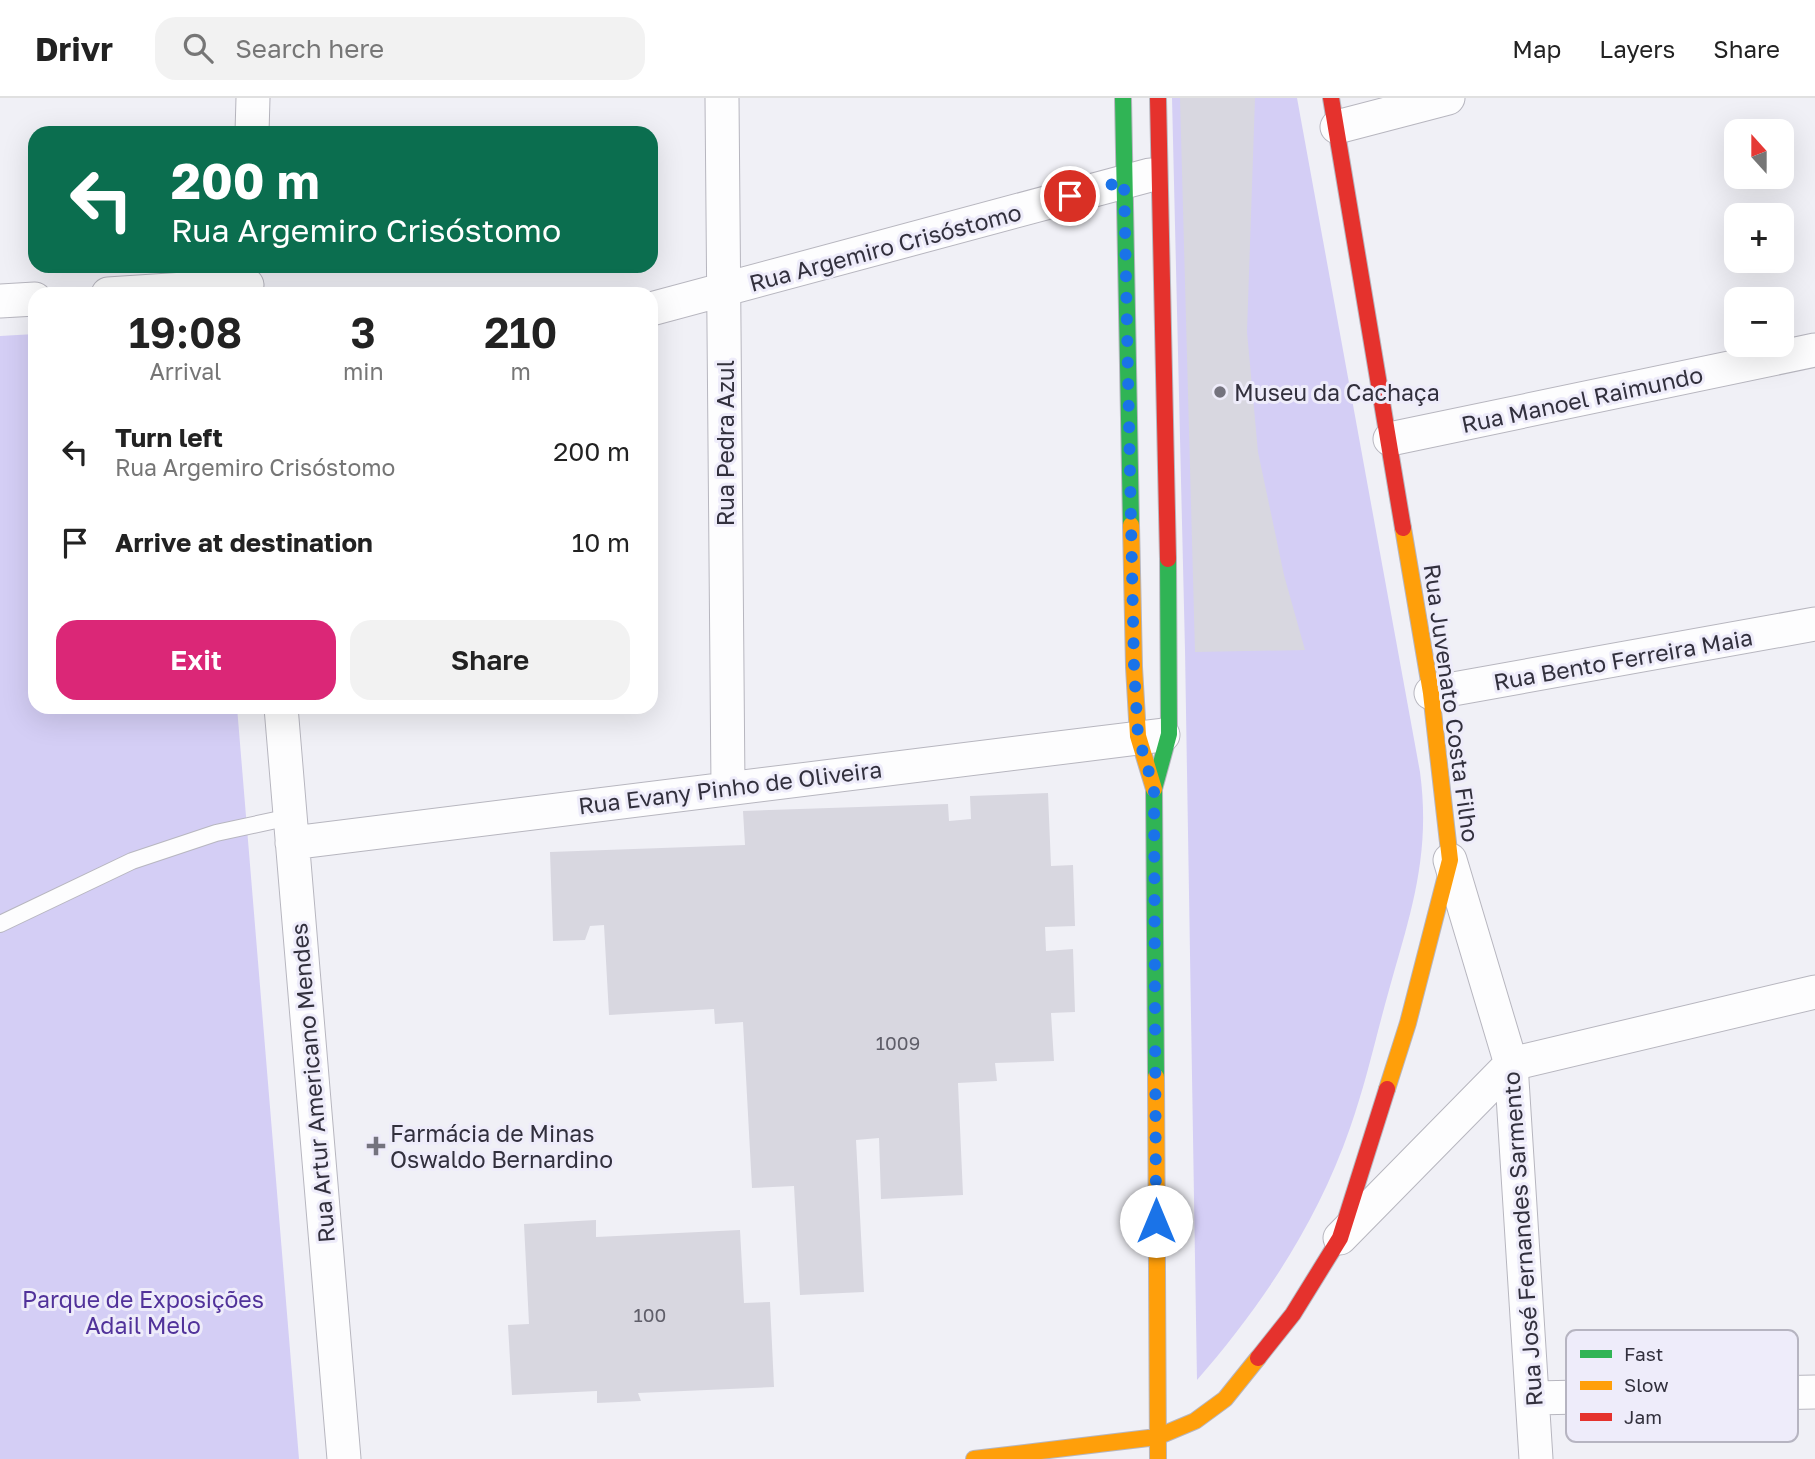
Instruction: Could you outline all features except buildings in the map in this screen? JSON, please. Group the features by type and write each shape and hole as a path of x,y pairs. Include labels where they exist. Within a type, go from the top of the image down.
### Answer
{"main road":[{"path":"1123,98 1124,181 1146,388 1170,680 1154,735 1158,1459"},
{"path":"1154,789 1154,735 1134,667 1146,388 1159,173 1158,98"},
{"name":"Rua Juvenato Costa Filho","path":"974,1459 1157,1437 1195,1421 1225,1399 1293,1314 1340,1238 1408,1023 1450,860 1431,694 1334,113"}],"street":[{"path":"252,126 253,98"},
{"name":"Rua Pedra Azul","path":"722,98 728,787"},
{"path":"1334,113 1448,98"},
{"name":"Rua Argemiro Crisóstomo","path":"658,307 1159,173"},
{"path":"189,287 247,282"},
{"path":"0,301 28,299"},
{"name":"Rua Manoel Raimundo","path":"1390,439 1815,351"},
{"name":"Rua Bento Ferreira Maia","path":"1431,694 1815,624"},
{"name":"Rua Artur Americano Mendes","path":"282,714 344,1459"},
{"name":"Rua Evany Pinho de Oliveira","path":"291,830 728,787 1154,735"},
{"name":"Rua José Fernandes Sarmento","path":"1450,860 1511,1065 1536,1459"},
{"path":"1340,1238 1511,1065 1815,992"},
{"path":"1534,1398 1566,1397"}],"lane":[{"path":"0,924 132,861 216,833 291,830"}],"green space":[{"path":"1172,98 1297,98 1420,772 1423,802 1421,857 1411,909 1361,1094 1337,1163 1304,1229 1266,1292 1197,1380 1185,650"},
{"name":"Parque de Exposições Adail Melo","path":"28,334 28,714 238,714 299,1459 0,1459 0,336"}],"traffic: fast":[{"path":"1123,98 1131,525"},
{"path":"1156,1077 1154,789 1169,734 1168,559"}],"traffic: slow":[{"path":"1131,525 1138,736 1154,789"},
{"path":"1387,1089 1408,1023 1450,860 1431,693 1403,528"},
{"path":"1156,1077 1158,1459"},
{"path":"974,1459 1157,1437 1195,1421 1225,1399 1258,1358"}],"traffic: jam":[{"path":"1158,98 1168,559"},
{"path":"1331,98 1403,528"},
{"path":"1258,1358 1293,1314 1340,1238 1387,1089"}],"place":[{"name":"Museu da Cachaça","path":"1220,392"},
{"name":"Farmácia de Minas Oswaldo Bernardino","path":"376,1146"}],"route":[{"path":"1070,196 1124,181 1134,667 1138,736 1154,789 1156,1221"}]}
